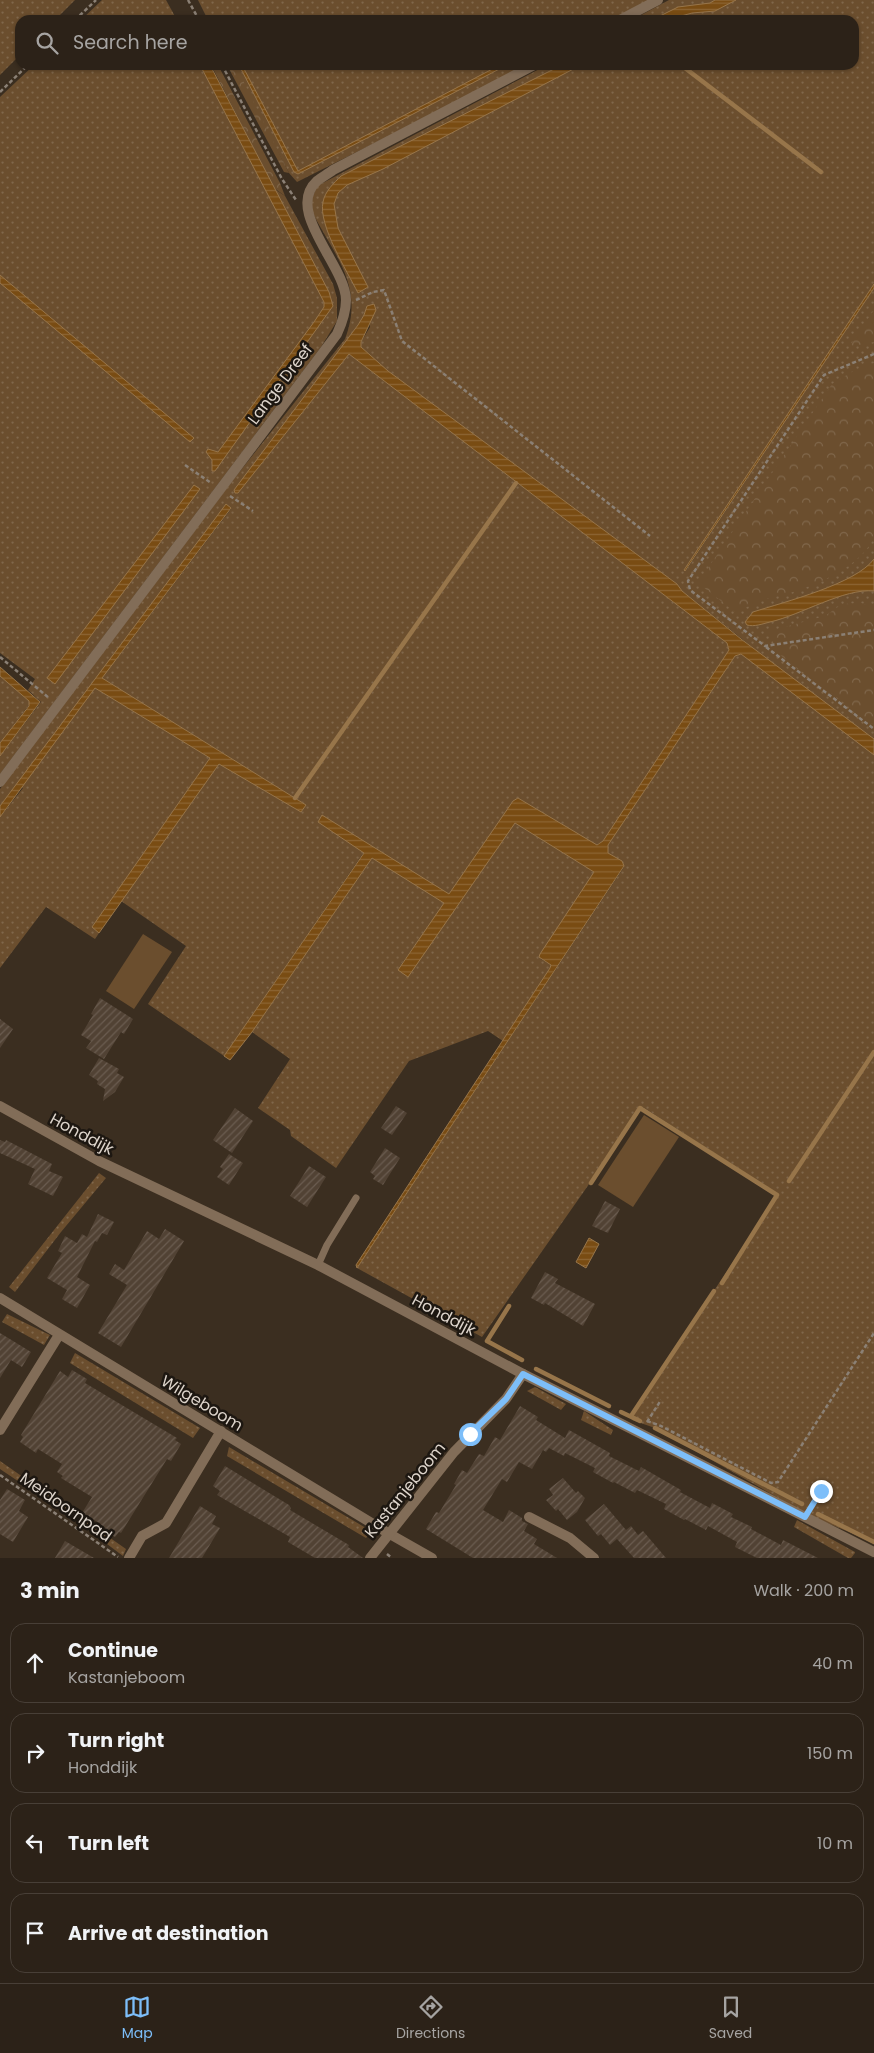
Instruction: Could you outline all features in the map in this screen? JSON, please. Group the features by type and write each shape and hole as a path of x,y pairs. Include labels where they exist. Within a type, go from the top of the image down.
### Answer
{"street":[{"path":"630,15 658,0"},
{"path":"308,218 308,195 316,182 333,170 524,70"},
{"name":"Lange Dreef","path":"0,782 337,334 344,317 346,299 340,277 308,218"},
{"name":"Honddijk","path":"0,1106 99,1160 318,1265 523,1374 874,1552"},
{"name":"Wilgeboom","path":"0,1298 432,1558"},
{"path":"0,1430 59,1335"},
{"name":"Kastanjeboom","path":"370,1558 454,1452 506,1399 523,1374"},
{"path":"129,1558 142,1536 166,1523 221,1431"},
{"path":"529,1518 570,1538 594,1558"}],"lane":[{"path":"318,1265 327,1245 356,1198"}],"path":[{"path":"80,15 96,0"},
{"path":"188,0 196,15"},
{"path":"0,92 23,70"},
{"path":"225,70 282,179 308,218"},
{"path":"346,304 373,292 384,290 402,341 650,536"},
{"path":"874,354 824,375 688,581 690,590 874,729"},
{"path":"765,646 874,630"},
{"path":"0,657 58,705"},
{"path":"647,1421 661,1426 771,1483 778,1482 874,1333"},
{"path":"640,1433 661,1400"},
{"name":"Meidoornpad","path":"0,1475 119,1558"},
{"path":"805,1517 821,1491"}],"green space":[{"path":"0,0 75,0 60,15 15,15 15,60 0,75"},
{"path":"102,0 166,0 174,15 86,15"},
{"path":"198,0 659,0 629,15 206,15"},
{"path":"669,0 874,0 874,284 684,570 687,569 874,288 874,745 682,591 677,584 387,371 361,347 361,342 370,327 367,306 358,325 238,493 349,354 727,643 729,650 603,841 596,845 518,798 513,801 449,895 322,815 318,822 364,852 224,1056 148,1004 186,946 121,901 219,764 301,812 306,805 102,678 95,688 210,758 92,927 99,933 95,939 46,907 0,968 0,817 23,788 15,786 0,806 0,789 229,485 345,339 352,303 345,272 312,212 310,203 317,186 537,70 859,70 859,15 641,15","holes":["226,504 231,509 115,659"]},
{"path":"29,70 203,70 261,180 285,196 333,284 337,298 337,321 321,347 0,774 0,756 41,702 28,690 35,679 0,653 0,97"},
{"path":"214,70 221,70 285,196 274,188"},
{"path":"230,70 238,70 289,173 284,172"},
{"path":"235,70 520,70 297,182 289,173"},
{"path":"874,310 874,342 849,347"},
{"path":"874,363 874,538 860,557 829,577 735,612 698,583 832,384 855,370"},
{"path":"861,603 874,607 874,725 776,652 770,631 825,616 842,604"},
{"path":"741,654 874,753 874,1542 812,1517 655,1428 632,1420 631,1416 778,1194 643,1107 482,1337 357,1268 624,867 621,861 608,853 608,845 735,656"},
{"path":"0,676 29,701 29,705 0,743"},
{"path":"515,823 594,872 541,959 551,965 550,968 503,1041 488,1031 409,1061 336,1168 291,1136 290,1130 258,1108 290,1059 252,1032 372,858 445,903 398,969"},
{"path":"143,934 172,952 134,1009 106,991"},
{"path":"644,1115 679,1137 633,1207 598,1185"},
{"path":"99,1173 106,1178 15,1292 9,1287"},
{"path":"7,1314 50,1335 44,1345 2,1322"},
{"path":"75,1353 200,1428 193,1438 70,1363"},
{"path":"535,1387 566,1404 561,1410 527,1391"},
{"path":"584,1411 613,1430 611,1435 581,1420"},
{"path":"229,1447 371,1531 366,1538 227,1456"},
{"path":"0,1461 126,1549 123,1556 67,1514 0,1469"},
{"path":"797,1520 855,1553 851,1558 848,1558 794,1527"}],"shaded area":[{"path":"715,0 736,0 715,11 685,15 662,15 678,7 710,3"},
{"path":"203,70 213,70 329,292 333,306 215,471 212,471 212,460 206,452 208,449 218,452 314,322 324,307 324,302"},
{"path":"242,70 245,70 298,171 490,70 497,70 298,174 294,172"},
{"path":"552,70 571,70 383,169 347,185 338,193 334,204 338,228 368,287 358,293 334,248 323,212 323,202 326,194 341,176"},
{"path":"0,275 194,438 190,442 0,283"},
{"path":"874,284 874,288 685,571 684,570"},
{"path":"374,304 376,310 361,342 361,347 388,371 677,584 682,591 741,639 874,739 874,755 741,654 735,656 608,845 608,853 622,861 624,866 357,1268 356,1265 550,968 551,965 539,957 540,954 594,872 515,823 408,977 398,970 444,903 372,858 252,1032 230,1060 224,1056 364,853 318,822 322,815 449,894 513,801 518,798 597,845 603,841 729,650 727,643 349,354 238,493 235,493 234,490 358,325 367,306"},
{"path":"194,485 200,489 55,684 47,678"},
{"path":"226,504 231,508 102,678 306,805 301,812 219,764 99,933 92,927 210,758 95,688 0,817 0,806"},
{"path":"874,559 874,591 849,594 782,619 750,626 745,622 753,612 836,584 865,568"},
{"path":"0,667 40,702 0,756 0,743 29,706 29,701 0,676"},
{"path":"589,1238 599,1244 586,1268 576,1262"}],"building":[{"path":"100,998 133,1019 124,1034 121,1032 104,1059 86,1048 91,1041 81,1035 93,1015 91,1014"},
{"path":"0,1019 13,1029 0,1048"},
{"path":"99,1058 119,1069 117,1073 124,1077 115,1092 103,1101 105,1089 97,1084 98,1081 89,1075"},
{"path":"396,1106 407,1113 392,1135 381,1128"},
{"path":"235,1108 253,1121 232,1153 213,1140"},
{"path":"0,1140 5,1142 6,1140 52,1164 49,1171 63,1177 53,1196 28,1184 35,1169 0,1153"},
{"path":"385,1148 400,1158 383,1185 373,1179 375,1176 370,1172"},
{"path":"229,1154 243,1163 229,1185 217,1177 223,1169 220,1167"},
{"path":"309,1166 326,1177 307,1207 290,1196"},
{"path":"605,1201 620,1209 608,1233 592,1226"},
{"path":"98,1214 114,1222 107,1235 102,1233 97,1242 95,1241 77,1277 90,1285 77,1308 62,1299 67,1290 47,1278 62,1253 58,1251 65,1236 77,1243 82,1234 87,1237"},
{"path":"165,1229 184,1241 121,1347 98,1333 127,1285 109,1274 115,1264 124,1270 147,1231 159,1239"},
{"path":"545,1272 558,1279 555,1283 595,1304 583,1326 545,1303 544,1305 531,1298"},
{"path":"0,1333 31,1352 22,1367 11,1360 0,1378"},
{"path":"72,1370 87,1379 85,1383 177,1438 175,1440 181,1444 171,1461 167,1459 121,1533 119,1532 115,1537 99,1528 101,1524 82,1513 92,1497 61,1478 63,1476 57,1472 62,1464 38,1449 36,1453 20,1442 23,1437 21,1435 60,1371 68,1377"},
{"path":"520,1406 538,1417 536,1420 565,1438 569,1430 610,1453 609,1456 639,1471 641,1467 681,1490 680,1492 710,1508 712,1503 733,1514 731,1517 752,1527 751,1529 781,1545 783,1540 818,1558 757,1558 735,1547 737,1542 708,1526 706,1530 684,1520 664,1509 666,1504 637,1490 635,1493 613,1483 593,1472 595,1468 565,1453 564,1456 549,1448 546,1452 543,1450 532,1469 519,1462 507,1482 502,1479 483,1510 503,1522 509,1510 522,1518 522,1521 528,1524 524,1531 537,1539 534,1544 557,1558 473,1558 426,1529 436,1512 439,1513 456,1485 454,1484 462,1470 467,1473 479,1454 484,1456 495,1437 500,1440"},
{"path":"225,1466 289,1505 290,1510 349,1545 348,1547 363,1558 315,1558 288,1542 290,1537 217,1495 220,1491 213,1486"},
{"path":"563,1478 576,1493 578,1491 585,1498 577,1512 567,1520 558,1509 556,1511 546,1500 553,1495 549,1489"},
{"path":"7,1489 25,1500 19,1511 28,1517 13,1542 0,1534 0,1500"},
{"path":"604,1504 626,1530 631,1526 638,1535 643,1531 666,1558 634,1558 617,1539 610,1545 601,1534 598,1536 585,1520"},
{"path":"200,1506 216,1516 212,1524 220,1528 202,1558 169,1558"},
{"path":"65,1541 94,1558 55,1558"}],"waterway":[{"path":"688,70 821,172"},
{"path":"295,798 516,483"},
{"path":"789,1181 874,1052"},
{"path":"591,1183 640,1108 777,1195 722,1283"},
{"path":"631,1416 714,1291"},
{"path":"509,1306 487,1341 522,1360"},
{"path":"536,1369 609,1406"},
{"path":"621,1412 640,1421"},
{"path":"655,1428 802,1504"},
{"path":"818,1514 874,1542"}],"route":[{"path":"470,1434 506,1399 523,1374 805,1517 821,1491"}]}
